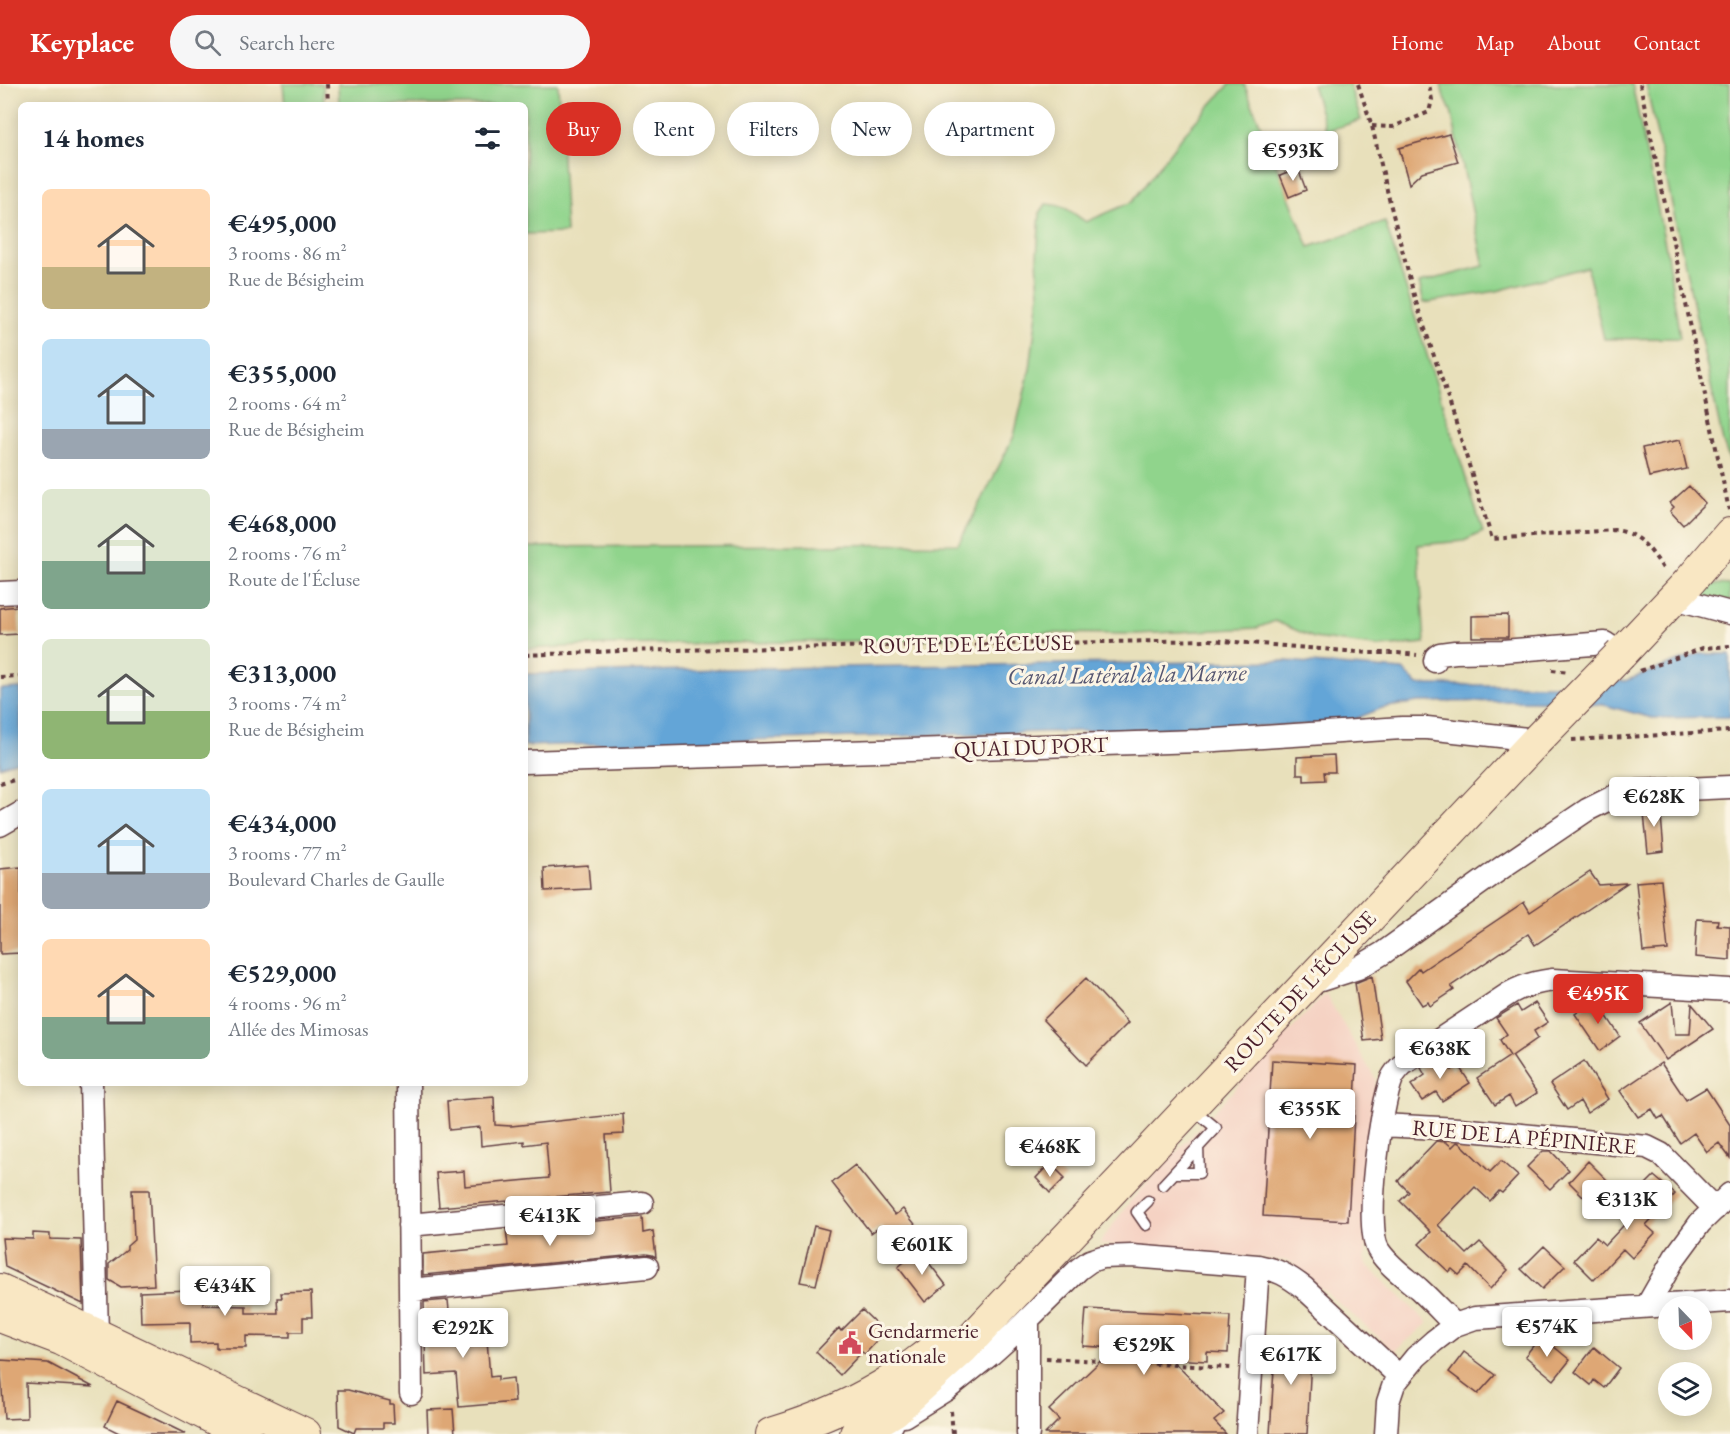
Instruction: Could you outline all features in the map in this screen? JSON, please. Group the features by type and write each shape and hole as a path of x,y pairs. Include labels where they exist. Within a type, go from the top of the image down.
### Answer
{"main road":[{"name":"ROUTE DE L'ÉCLUSE","path":"886,1422 962,1349 1015,1313 1191,1107 1537,740 1629,663 1674,598 1730,534"},
{"path":"0,1290 305,1434"},
{"name":"ROUTE DE L'ÉCLUSE","path":"788,1431 862,1398 897,1378 934,1349 1015,1313"},
{"path":"0,1316 61,1340 244,1434"}],"street":[{"path":"0,593 18,592"},
{"path":"1674,598 1730,613"},
{"path":"1435,661 1440,654 1455,652 1503,651 1605,643 1629,663"},
{"name":"QUAI DU PORT","path":"528,762 1189,742 1402,728 1427,728 1537,740"},
{"path":"1307,984 1358,968 1383,953 1516,858 1587,810 1614,796 1638,791 1730,787"},
{"path":"0,825 18,815"},
{"path":"1455,1325 1377,1250 1372,1232 1373,1182 1381,1125 1391,1080 1396,1072 1403,1064 1510,993 1537,982 1553,980 1730,990"},
{"path":"92,1086 97,1335"},
{"path":"408,1086 411,1393"},
{"name":"RUE DE LA PÉPINIÈRE","path":"1381,1125 1647,1147 1662,1154 1722,1201"},
{"path":"1647,1306 1675,1257 1700,1224 1722,1201"},
{"path":"409,1225 642,1203"},
{"path":"1028,1434 1028,1357 1015,1313 1090,1261 1102,1257 1132,1256 1258,1266 1276,1270 1304,1288 1399,1376"},
{"path":"1247,1434 1258,1266"},
{"path":"410,1290 647,1267"},
{"path":"1386,1434 1390,1393 1399,1376 1416,1357 1455,1325 1475,1318 1730,1301"}],"lane":[{"path":"1163,1185 1216,1128 1191,1107"},
{"path":"1174,1173 1199,1173 1198,1147"},
{"path":"1146,1225 1137,1212 1148,1201"}],"path":[{"path":"327,84 328,102"},
{"path":"1358,84 1372,126 1415,299 1492,539 1625,531 1653,553 1668,575 1674,598"},
{"path":"1372,126 1393,127 1429,112 1432,100 1430,84"},
{"path":"1640,84 1730,514"},
{"name":"ROUTE DE L'ÉCLUSE","path":"528,655 630,650 1211,640 1370,653 1411,654"},
{"path":"1629,663 1703,648 1730,646"},
{"path":"1547,670 1569,672"},
{"path":"0,677 18,676"},
{"path":"1537,740 1588,740 1730,731"},
{"path":"0,784 18,779"},
{"path":"1028,1357 1251,1369"}],"shaded area":[{"path":"1325,993 1376,1080 1365,1263 1428,1323 1395,1351 1289,1261 1099,1244 1131,1200"}],"green space":[{"path":"283,84 323,84 324,102 285,102"},
{"path":"338,84 558,84 559,102 546,102 546,156 562,156 566,233 528,234 528,102 339,102"},
{"path":"1230,84 1244,84 1309,247 1385,222 1483,532 1464,541 1418,545 1425,643 1380,647 1314,638 1275,621 1257,628 1136,634 1025,633 911,640 606,645 528,649 528,547 958,544 1014,436 1030,369 1039,295 1037,257 1040,213 1046,204 1059,206 1086,222 1132,202 1183,135"},
{"path":"1312,84 1349,84 1361,120 1326,131"},
{"path":"1441,84 1632,84 1667,254 1680,338 1604,339 1587,267 1497,291 1424,303 1419,283 1484,266 1451,111"},
{"path":"1646,84 1730,84 1730,462 1723,442"},
{"path":"1714,584 1730,585 1730,601 1700,597"}],"water":[{"name":"Canal Latéral à la Marne","path":"1698,654 1730,654 1730,717 1652,718 1604,705 1552,701 1418,702 1382,708 1343,724 528,746 528,674 764,668 1285,661 1403,670 1418,685 1552,685 1625,681"},
{"path":"18,688 18,761 0,767 0,689"}],"building":[{"path":"1449,134 1458,162 1422,172 1409,184 1399,148"},
{"path":"1298,168 1306,190 1289,197 1280,175"},
{"path":"1680,440 1687,469 1649,477 1642,448"},
{"path":"1689,486 1705,503 1683,525 1670,511 1674,507 1670,503"},
{"path":"18,606 18,634 0,635 0,608"},
{"path":"1508,615 1508,637 1472,637 1472,616"},
{"path":"1334,755 1335,772 1324,772 1325,780 1304,781 1304,774 1297,774 1297,757"},
{"path":"1643,804 1660,804 1664,851 1648,853"},
{"path":"588,865 590,889 545,891 544,868"},
{"path":"18,867 18,953 0,954 0,869"},
{"path":"1590,872 1599,885 1627,883 1535,945 1528,934 1451,986 1454,990 1430,1006 1428,1002 1422,1005 1406,981 1419,968 1421,971 1524,902 1530,912"},
{"path":"1661,880 1668,950 1643,952 1636,882"},
{"path":"1697,919 1718,920 1717,925 1730,926 1730,960 1695,957"},
{"path":"1372,976 1381,1039 1364,1041 1355,983"},
{"path":"1086,978 1128,1023 1086,1065 1043,1020"},
{"path":"1596,1000 1620,1036 1600,1051 1575,1014"},
{"path":"1672,1002 1675,1034 1690,1034 1692,1004 1713,1029 1666,1060 1640,1023"},
{"path":"1535,1003 1548,1022 1534,1031 1538,1038 1512,1056 1537,1093 1515,1107 1509,1096 1495,1105 1477,1078 1510,1056 1500,1040 1507,1034 1496,1018 1517,1005 1521,1012"},
{"path":"1442,1054 1452,1070 1458,1065 1470,1083 1442,1101 1436,1092 1422,1101 1411,1085 1425,1075 1421,1068"},
{"path":"1272,1060 1357,1065 1348,1221 1263,1216"},
{"path":"1584,1061 1608,1099 1587,1113 1580,1101 1567,1110 1550,1084"},
{"path":"1661,1063 1686,1100 1706,1088 1730,1125 1730,1158 1719,1143 1707,1152 1694,1133 1680,1143 1663,1116 1658,1119 1652,1109 1638,1117 1620,1091"},
{"path":"494,1097 495,1125 511,1126 623,1114 624,1134 606,1135 610,1192 439,1207 436,1173 464,1171 465,1186 549,1178 546,1142 524,1145 524,1141 481,1146 480,1127 449,1130 447,1101"},
{"path":"1436,1141 1446,1142 1452,1147 1457,1142 1460,1143 1490,1172 1501,1161 1518,1176 1502,1193 1499,1191 1490,1201 1475,1187 1438,1225 1467,1254 1480,1242 1508,1270 1490,1289 1468,1266 1459,1275 1452,1269 1449,1272 1419,1244 1431,1232 1400,1201 1409,1192 1398,1181"},
{"path":"1543,1151 1551,1151 1569,1170 1550,1189 1527,1167"},
{"path":"1588,1161 1611,1184 1592,1205 1569,1182"},
{"path":"1050,1163 1065,1178 1050,1193 1036,1178"},
{"path":"855,1165 895,1215 903,1209 929,1242 907,1259 881,1226 871,1233 832,1183"},
{"path":"1654,1176 1675,1194 1646,1225 1655,1233 1632,1258 1623,1249 1594,1280 1574,1260 1596,1237 1605,1245 1641,1207 1632,1198"},
{"path":"132,1190 149,1190 154,1285 121,1287 109,1280 109,1264 127,1250 127,1246 134,1240"},
{"path":"642,1217 643,1233 653,1231 656,1257 646,1254 423,1275 423,1254 508,1246 506,1229"},
{"path":"814,1226 829,1230 816,1285 800,1282"},
{"path":"33,1233 50,1234 50,1239 81,1240 83,1304 5,1267 2,1238 33,1239"},
{"path":"1544,1246 1565,1266 1542,1289 1521,1269"},
{"path":"919,1250 946,1285 925,1302 898,1267"},
{"path":"189,1290 189,1294 203,1294 203,1305 246,1306 246,1313 278,1313 277,1298 282,1298 281,1293 311,1292 312,1317 303,1317 303,1332 290,1332 290,1337 246,1336 246,1348 216,1348 216,1342 190,1343 190,1322 141,1323 140,1292"},
{"path":"448,1300 451,1331 486,1328 490,1377 498,1376 498,1380 513,1378 515,1402 459,1407 456,1373 426,1375 424,1302"},
{"path":"1086,1309 1230,1316 1228,1353 1207,1352 1207,1361 1171,1359 1224,1413 1214,1421 1226,1434 1045,1434 1059,1420 1049,1410 1114,1348 1083,1346"},
{"name":"Gendarmerie nationale","path":"862,1310 885,1332 865,1354 862,1352 840,1375 816,1352 839,1328 841,1331"},
{"path":"1541,1336 1570,1360 1554,1380 1525,1356"},
{"path":"1276,1337 1312,1339 1307,1434 1270,1434"},
{"path":"1594,1347 1619,1368 1604,1388 1594,1380 1591,1385 1575,1372"},
{"path":"1464,1352 1495,1375 1478,1394 1449,1372"},
{"path":"0,1360 48,1363 93,1387 26,1383 27,1418 4,1419"},
{"path":"338,1390 348,1390 390,1401 390,1404 393,1404 394,1423 383,1423 383,1428 356,1428 354,1433 339,1426"},
{"path":"117,1401 186,1434 121,1434 105,1426"},
{"path":"453,1409 455,1434 428,1434 427,1410"}],"place":[{"name":"Gendarmerie nationale","path":"850,1343"}]}
